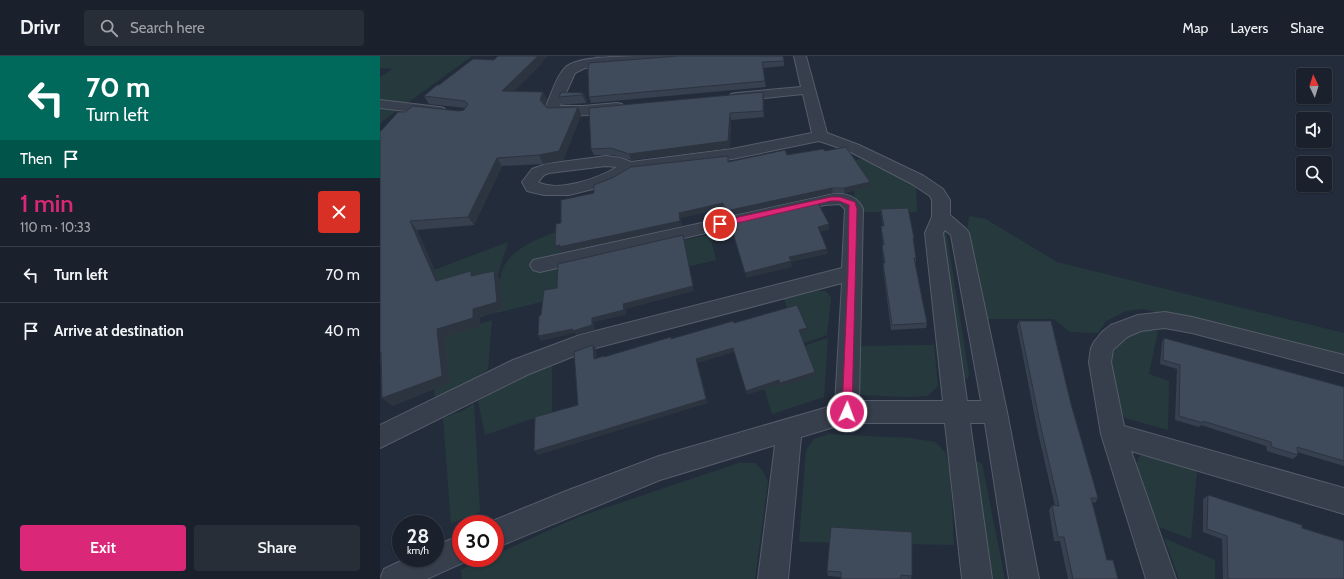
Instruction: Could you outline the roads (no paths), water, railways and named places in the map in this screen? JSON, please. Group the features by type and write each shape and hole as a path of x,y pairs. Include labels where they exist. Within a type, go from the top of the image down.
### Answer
{"street":[{"path":"629,106 567,111 556,111 552,108 569,71 574,67 589,63 681,56"},
{"path":"800,56 807,90 820,136"},
{"path":"722,98 807,90"},
{"path":"380,104 451,112"},
{"path":"628,167 621,163 606,161 553,167 538,172 530,182 533,187 539,189 570,189 600,182 628,167 732,154 820,136 854,148 918,180 937,192 941,200 941,216 934,233 977,579"},
{"path":"540,265 835,199 845,200 853,206 847,412"},
{"path":"941,216 960,233 995,412 1024,579"},
{"path":"380,437 521,368 588,340 852,273"},
{"path":"1161,579 1113,434 1100,362 1102,348 1110,338 1119,331 1138,323 1155,320 1176,321 1344,364"},
{"path":"504,530 566,504 659,468 847,412 995,412"},
{"path":"773,579 789,429"},
{"path":"1113,434 1344,501"},
{"path":"394,579 452,553"}]}
